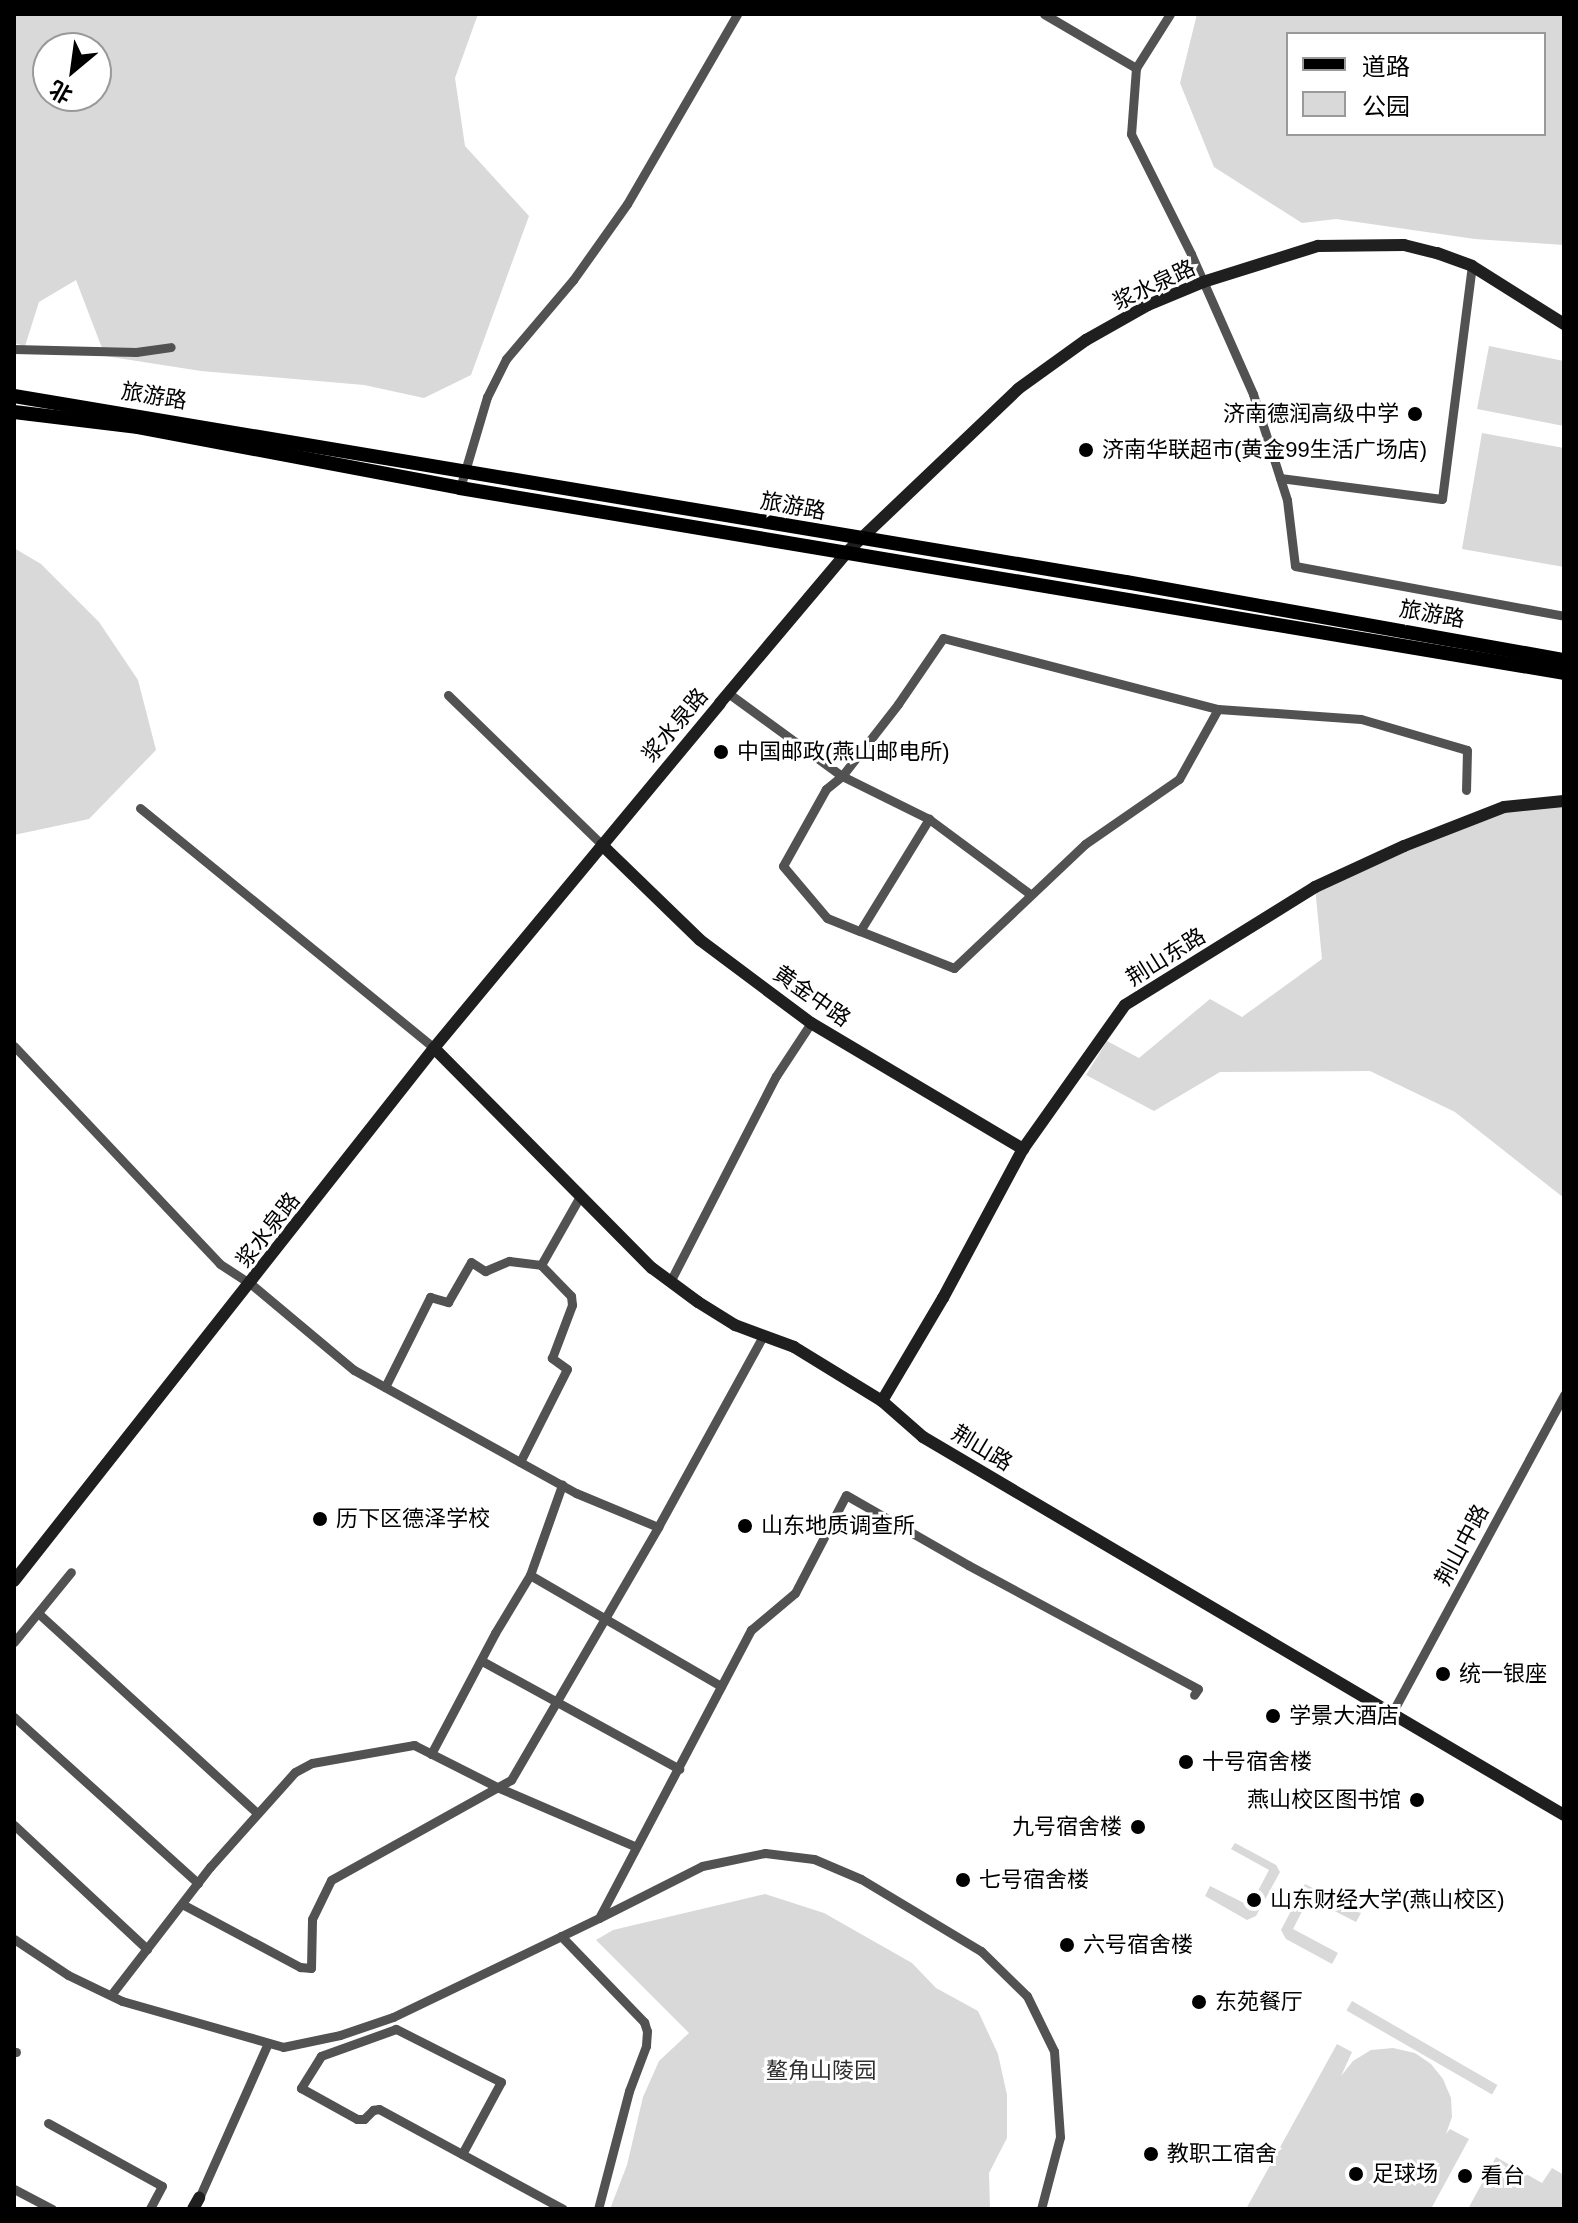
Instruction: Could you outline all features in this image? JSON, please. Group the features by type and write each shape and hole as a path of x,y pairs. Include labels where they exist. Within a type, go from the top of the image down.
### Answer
{"main road":[{"name":"浆水泉路","path":"14,1581 434,1048 728,693 847,552 1018,389 1086,340 1148,305 1203,282 1318,246 1355,243 1404,245 1472,266 1564,324"},
{"name":"旅游路","path":"14,396 1142,585 1564,660"},
{"name":"旅游路","path":"14,412 138,427 460,488 1564,673"},
{"name":"荆山东路","path":"882,1401 943,1298 1023,1149 1125,1005 1315,887 1378,857 1504,807 1564,801"},
{"name":"黄金中路","path":"602,845 700,940 811,1023 1023,1149"},
{"name":"荆山路","path":"434,1048 579,1198 652,1268 710,1310 763,1336 794,1347 882,1401 923,1437 1564,1815"}],"street":[{"path":"460,488 487,397 506,359 573,280 627,204 737,14"},
{"path":"1044,14 1136,68"},
{"path":"1170,14 1136,68 1131,134 1253,394 1280,478 1295,566 1564,616"},
{"path":"1280,478 1442,499 1472,266"},
{"path":"14,349 136,352 171,347"},
{"path":"1218,709 1179,779 1085,844 954,968 827,918 783,866 826,789 842,776 898,704 943,638 1218,709 1361,719 1467,750 1466,790"},
{"path":"728,693 842,776 929,819 1030,894"},
{"path":"448,695 602,845"},
{"path":"140,808 434,1048"},
{"path":"860,931 929,819"},
{"path":"671,1280 776,1076 811,1023"},
{"path":"14,1046 220,1264 251,1284 354,1370 562,1485 658,1527"},
{"path":"541,1265 579,1198"},
{"path":"385,1387 430,1297 448,1302 471,1262 485,1271 509,1261 541,1265 571,1296 572,1305 552,1358 567,1369 520,1462"},
{"path":"182,1904 300,1967 311,1968 312,1919 331,1880 511,1780 658,1527 763,1336"},
{"name":"荆山中路","path":"1392,1713 1564,1395"},
{"path":"431,1754 530,1575 562,1485"},
{"path":"599,1918 751,1630 795,1593 846,1495 968,1565 1198,1689 1194,1695"},
{"path":"14,1642 71,1572"},
{"path":"530,1575 721,1686"},
{"path":"38,1613 257,1813"},
{"path":"482,1661 679,1769"},
{"path":"14,1717 198,1883"},
{"path":"111,1995 257,1813 295,1772 312,1763 414,1745 497,1787 636,1847"},
{"path":"14,1825 147,1949"},
{"path":"14,1939 68,1975 111,1995 267,2045 305,2044 393,2017 702,1866 765,1853 814,1859 861,1879 981,1951 1027,1996 1054,2051 1060,2137 1041,2209"},
{"path":"561,1936 644,2022 647,2031 646,2046 629,2091 598,2209"},
{"path":"462,2154 501,2082 396,2029 321,2056 301,2088 357,2119 364,2119 373,2110 379,2109 563,2209"},
{"path":"196,2204 267,2045"},
{"path":"48,2123 162,2186 150,2209"},
{"path":"14,2189 52,2209"}],"green space":[{"path":"14,14 478,14 455,78 465,146 529,216 471,375 424,398 364,385 201,371 105,356 76,280 39,302 25,346 14,343"},
{"path":"1197,14 1564,14 1564,245 1475,239 1336,219 1302,223 1214,167 1180,83"},
{"path":"1489,346 1564,361 1564,426 1477,409"},
{"path":"1482,433 1564,448 1564,567 1462,549"},
{"path":"14,548 41,564 99,622 138,680 156,750 89,819 14,835"},
{"path":"1564,801 1564,1198 1455,1112 1370,1071 1220,1072 1154,1111 1086,1075 1107,1041 1139,1058 1210,999 1242,1017 1322,959 1315,887 1504,807"},
{"path":"1235,1843 1276,1865 1280,1872 1256,1916 1247,1920 1205,1896 1210,1886 1250,1906 1269,1870 1231,1849"},
{"path":"1305,1884 1361,1913 1356,1922 1309,1898 1293,1929 1338,1953 1332,1964 1286,1939 1281,1930"},
{"name":"鳌角山陵园","path":"765,1894 824,1913 912,1963 936,1988 978,2011 998,2054 1007,2095 1007,2138 989,2173 990,2209 610,2209 627,2165 643,2097 659,2061 689,2033 596,1940 613,1930"},
{"path":"1352,2001 1497,2085 1492,2095 1346,2011"},
{"path":"1337,2044 1352,2052 1341,2076 1353,2061 1371,2050 1393,2048 1415,2053 1431,2064 1443,2079 1451,2098 1452,2117 1446,2134 1450,2129 1469,2139 1431,2209 1246,2209"},
{"path":"1496,2157 1542,2183 1552,2168 1564,2175 1564,2209 1468,2209"}],"place":[{"name":"济南德润高级中学","path":"1415,414"},
{"name":"济南华联超市(黄金99生活广场店)","path":"1086,450"},
{"name":"中国邮政(燕山邮电所)","path":"721,752"},
{"name":"历下区德泽学校","path":"320,1519"},
{"name":"山东地质调查所","path":"745,1526"},
{"name":"统一银座","path":"1443,1674"},
{"name":"学景大酒店","path":"1273,1716"},
{"name":"十号宿舍楼","path":"1186,1762"},
{"name":"燕山校区图书馆","path":"1417,1800"},
{"name":"九号宿舍楼","path":"1138,1827"},
{"name":"七号宿舍楼","path":"963,1880"},
{"name":"山东财经大学(燕山校区)","path":"1254,1900"},
{"name":"六号宿舍楼","path":"1067,1945"},
{"name":"东苑餐厅","path":"1199,2002"},
{"name":"教职工宿舍","path":"1151,2154"},
{"name":"足球场","path":"1356,2174"},
{"name":"看台","path":"1465,2176"}]}
